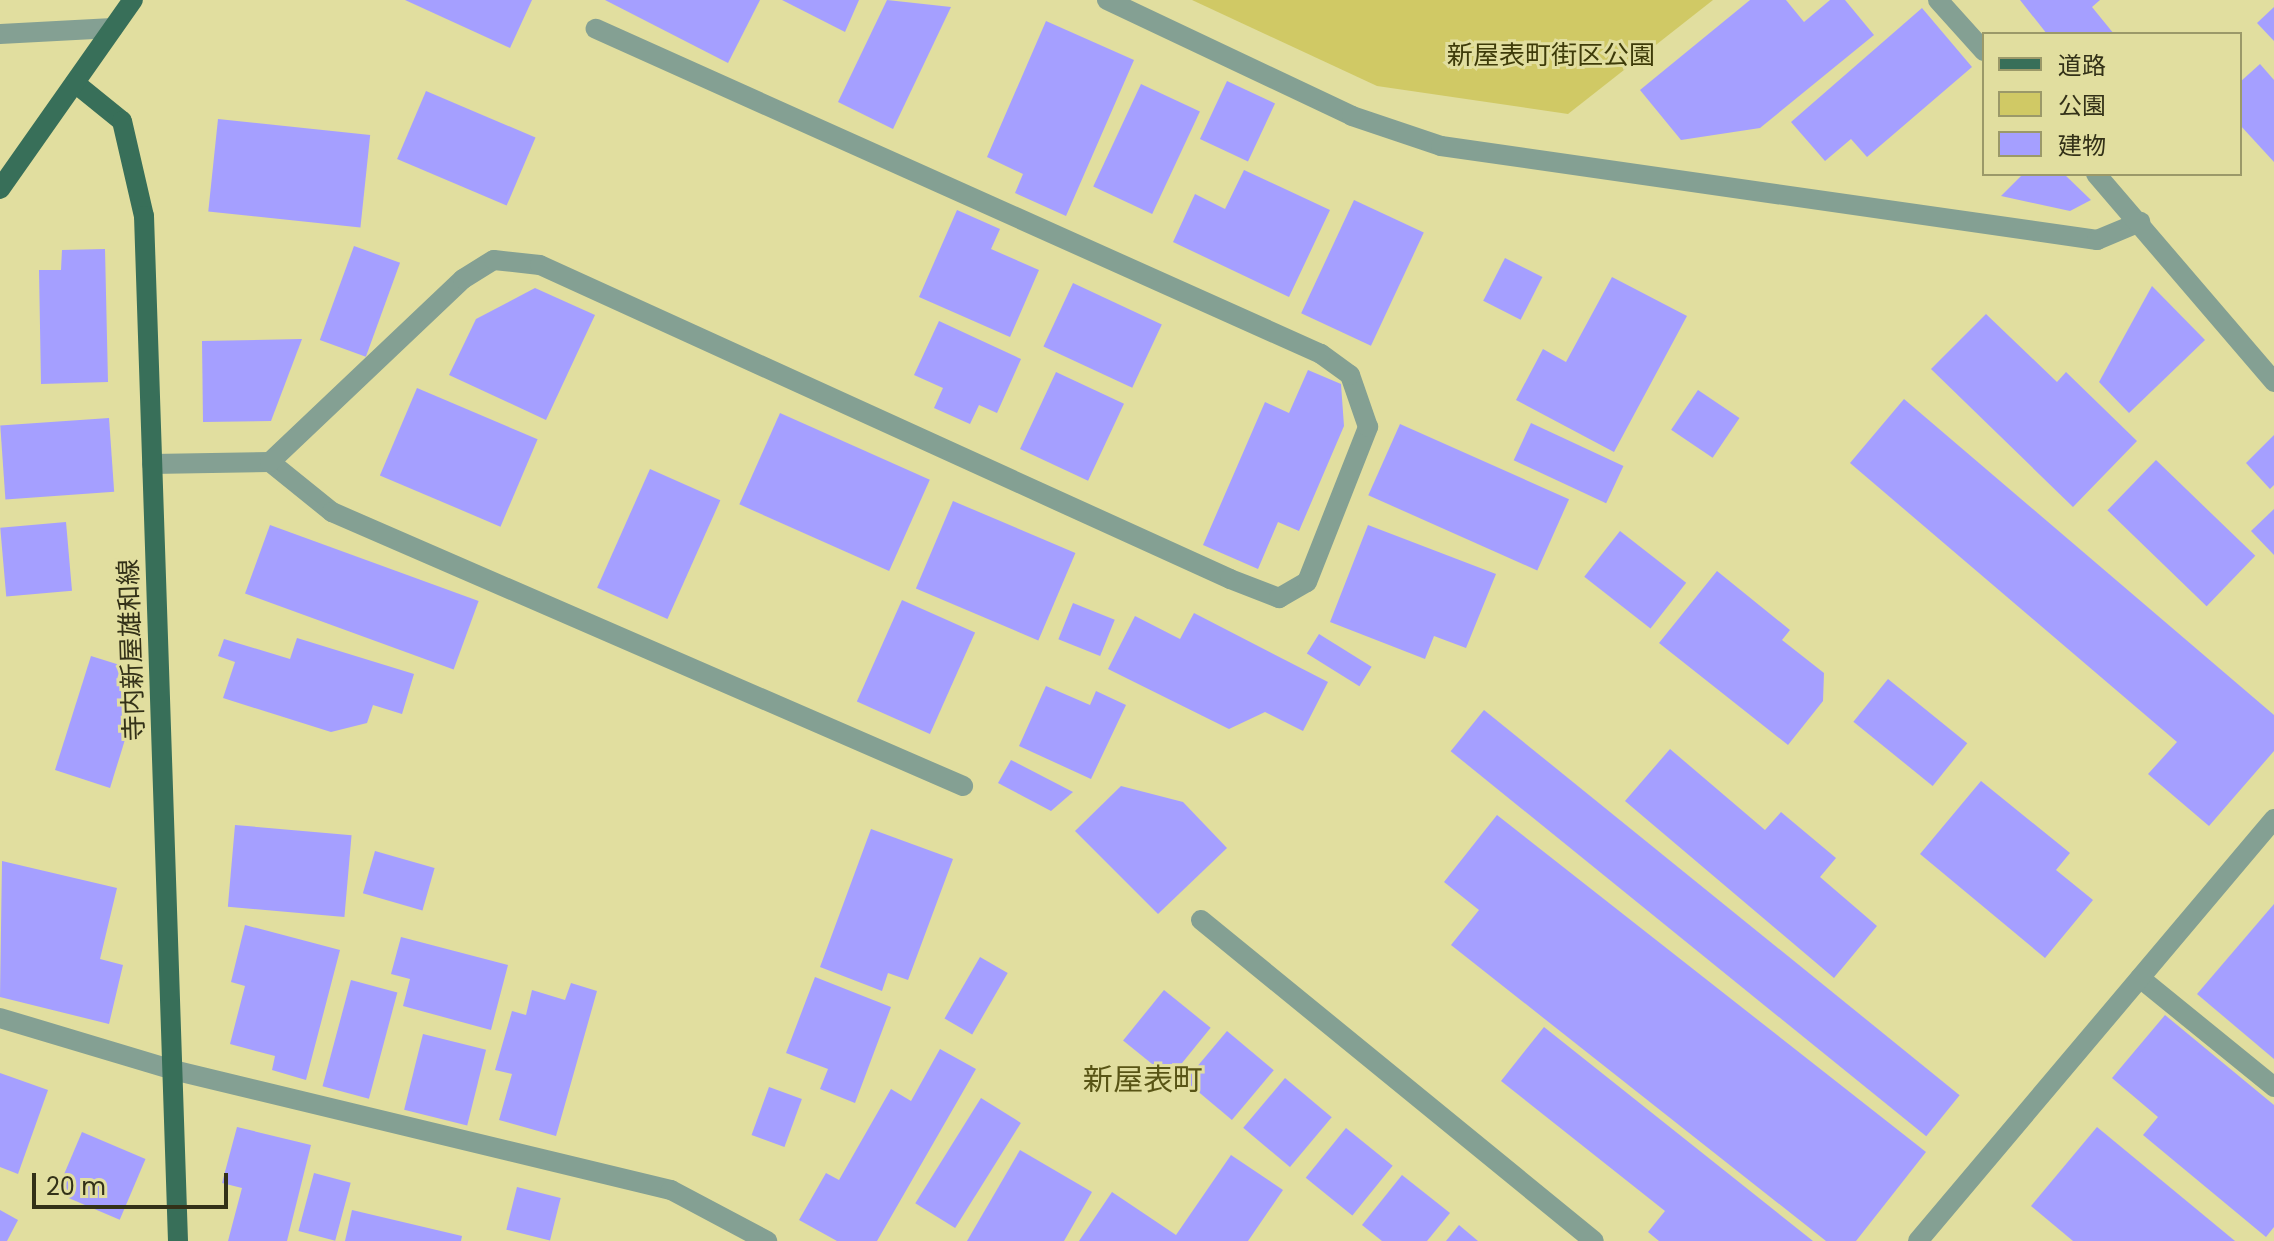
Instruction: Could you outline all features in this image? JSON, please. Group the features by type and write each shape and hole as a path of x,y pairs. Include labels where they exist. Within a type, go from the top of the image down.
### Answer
{"main road":[{"path":"0,189 133,0"},
{"name":"寺内新屋雄和線","path":"75,83 122,121 144,216 178,1241"}],"street":[{"path":"1107,0 1352,116 1441,146 2097,240 2140,222"},
{"path":"1938,0 1982,49"},
{"path":"0,34 113,28"},
{"path":"270,462 463,279 494,260 540,265 1230,579 1279,598 1307,582 1368,427 1350,375 1321,354 596,29"},
{"path":"2098,176 2274,382"},
{"path":"152,464 270,462 332,512 963,786"},
{"path":"1918,1241 2274,819"},
{"path":"1201,920 1594,1241"},
{"path":"2140,978 2274,1087"},
{"path":"0,1018 173,1070 671,1190 767,1241"}],"green space":[{"name":"新屋表町街区公園","path":"1192,0 1713,0 1568,114 1377,86"}],"building":[{"path":"405,0 532,0 510,48"},
{"path":"605,0 760,0 728,63"},
{"path":"782,0 859,0 845,32"},
{"path":"887,0 951,7 893,129 838,102"},
{"path":"1750,0 1786,0 1804,22 1830,0 1845,0 1874,35 1760,128 1681,140 1640,90"},
{"path":"2020,0 2100,0 2092,7 2112,32 2045,32"},
{"path":"2274,7 2274,41 2257,23"},
{"path":"1922,8 1972,67 1867,157 1851,139 1825,161 1791,122"},
{"path":"1046,21 1134,60 1066,216 1015,193 1023,174 987,157"},
{"path":"2260,64 2274,80 2274,162 2242,127 2242,80"},
{"path":"1227,81 1275,103 1248,161 1200,139"},
{"path":"1141,84 1200,111 1152,214 1093,186"},
{"path":"426,91 536,137 507,206 397,159"},
{"path":"218,119 370,135 360,227 208,211"},
{"path":"1244,170 1330,210 1289,297 1173,242 1195,194 1225,209"},
{"path":"2021,176 2066,176 2091,200 2070,211 2001,196"},
{"path":"1354,200 1424,233 1371,346 1301,313"},
{"path":"957,210 1000,229 991,249 1039,270 1010,337 919,297"},
{"path":"354,246 400,263 366,357 320,340"},
{"path":"105,249 108,382 41,384 39,270 61,270 62,250"},
{"path":"1505,258 1542,277 1521,320 1483,301"},
{"path":"1612,277 1687,316 1614,452 1516,400 1543,349 1566,362"},
{"path":"1073,283 1162,324 1132,388 1043,346"},
{"path":"2152,286 2205,340 2129,413 2099,382"},
{"path":"535,288 595,315 546,420 449,375 476,319"},
{"path":"1986,314 2057,382 2066,372 2137,441 2073,507 1931,369"},
{"path":"939,321 1021,359 997,413 979,405 970,424 934,408 943,388 914,375"},
{"path":"302,339 271,421 203,422 202,341"},
{"path":"1308,370 1341,384 1344,426 1299,531 1278,522 1258,569 1203,545 1265,402 1289,413"},
{"path":"1056,372 1124,404 1088,481 1020,449"},
{"path":"417,388 538,439 500,527 380,475"},
{"path":"1698,390 1739,418 1713,458 1671,430"},
{"path":"1904,399 2274,715 2274,751 2209,826 2148,774 2177,742 1850,463"},
{"path":"780,413 930,480 889,571 739,504"},
{"path":"109,418 114,492 5,499 0,426"},
{"path":"1531,423 1623,466 1606,503 1514,460"},
{"path":"1400,424 1569,499 1537,571 1368,495"},
{"path":"2274,435 2274,485 2270,489 2246,463"},
{"path":"2156,460 2255,556 2207,606 2107,510"},
{"path":"650,469 720,500 667,619 597,588"},
{"path":"953,501 1075,553 1038,640 916,588"},
{"path":"2274,509 2274,555 2251,531"},
{"path":"66,522 72,591 6,596 0,528"},
{"path":"270,525 479,601 454,670 245,594"},
{"path":"1368,525 1496,574 1466,648 1434,636 1425,659 1330,622"},
{"path":"1620,531 1686,583 1650,628 1584,577"},
{"path":"1717,571 1790,630 1782,640 1824,673 1823,701 1788,745 1659,643"},
{"path":"902,600 975,633 930,734 857,701"},
{"path":"1073,603 1115,620 1100,656 1058,639"},
{"path":"1194,613 1328,682 1303,731 1265,712 1229,729 1108,669 1135,616 1180,639"},
{"path":"1319,634 1372,667 1359,686 1307,654"},
{"path":"297,638 414,674 402,714 373,705 367,723 331,732 223,698 235,662 218,656 224,639 290,659"},
{"path":"91,656 123,666 128,730 110,788 55,770"},
{"path":"1888,679 1967,743 1933,786 1853,722"},
{"path":"1046,686 1090,705 1096,691 1126,705 1091,779 1019,746"},
{"path":"1484,710 1960,1095 1926,1136 1451,751"},
{"path":"1670,749 1765,830 1781,812 1836,858 1820,877 1877,926 1834,978 1625,801"},
{"path":"1011,760 1073,792 1051,811 998,783"},
{"path":"1981,781 2070,853 2056,870 2093,900 2045,958 1920,854"},
{"path":"1121,786 1183,802 1227,848 1158,914 1075,831"},
{"path":"1497,815 1926,1152 1856,1241 1826,1241 1451,945 1479,910 1444,882"},
{"path":"235,825 352,835 344,917 228,907"},
{"path":"871,829 953,859 908,980 888,973 882,991 820,967"},
{"path":"375,851 435,868 422,910 363,893"},
{"path":"2,861 117,888 100,959 123,965 109,1024 0,997"},
{"path":"2274,904 2274,1059 2197,994"},
{"path":"245,925 340,950 306,1080 272,1070 275,1056 230,1044 245,986 231,982"},
{"path":"401,937 508,965 491,1030 403,1006 410,979 391,974"},
{"path":"980,957 1008,973 972,1034 945,1018"},
{"path":"815,977 891,1007 855,1103 820,1089 828,1069 786,1053"},
{"path":"351,980 397,992 369,1099 323,1086"},
{"path":"571,983 597,991 556,1136 499,1120 512,1074 495,1070 512,1011 526,1015 532,990 565,1000"},
{"path":"1164,990 1211,1028 1170,1078 1123,1041"},
{"path":"2165,1015 2274,1105 2274,1227 2266,1237 2143,1135 2158,1117 2112,1078"},
{"path":"1544,1027 1813,1241 1659,1241 1648,1232 1665,1211 1501,1081"},
{"path":"1227,1031 1274,1070 1232,1120 1185,1081"},
{"path":"423,1034 486,1050 467,1125 404,1110"},
{"path":"940,1049 976,1069 877,1241 837,1241 799,1220 826,1173 839,1180 891,1089 911,1101"},
{"path":"0,1073 48,1090 18,1174 0,1167"},
{"path":"1285,1078 1332,1117 1290,1167 1243,1128"},
{"path":"769,1087 802,1099 784,1147 752,1135"},
{"path":"981,1098 1021,1123 955,1228 915,1203"},
{"path":"237,1127 311,1145 287,1241 228,1241 242,1188 222,1183"},
{"path":"2097,1127 2235,1241 2073,1241 2031,1206"},
{"path":"1346,1128 1393,1166 1352,1215 1306,1178"},
{"path":"82,1132 146,1159 120,1220 56,1193"},
{"path":"1020,1150 1092,1192 1064,1241 967,1241"},
{"path":"1231,1155 1283,1190 1248,1241 1079,1241 1112,1192 1176,1235"},
{"path":"314,1173 351,1183 335,1241 298,1231"},
{"path":"1402,1175 1450,1213 1427,1241 1382,1241 1362,1225"},
{"path":"517,1187 561,1198 550,1241 506,1230"},
{"path":"0,1210 18,1220 7,1241 0,1241"},
{"path":"352,1210 462,1236 461,1241 345,1241"},
{"path":"1459,1225 1478,1241 1446,1241"}],"district":[{"name":"新屋表町","path":"1143,1080"}]}
